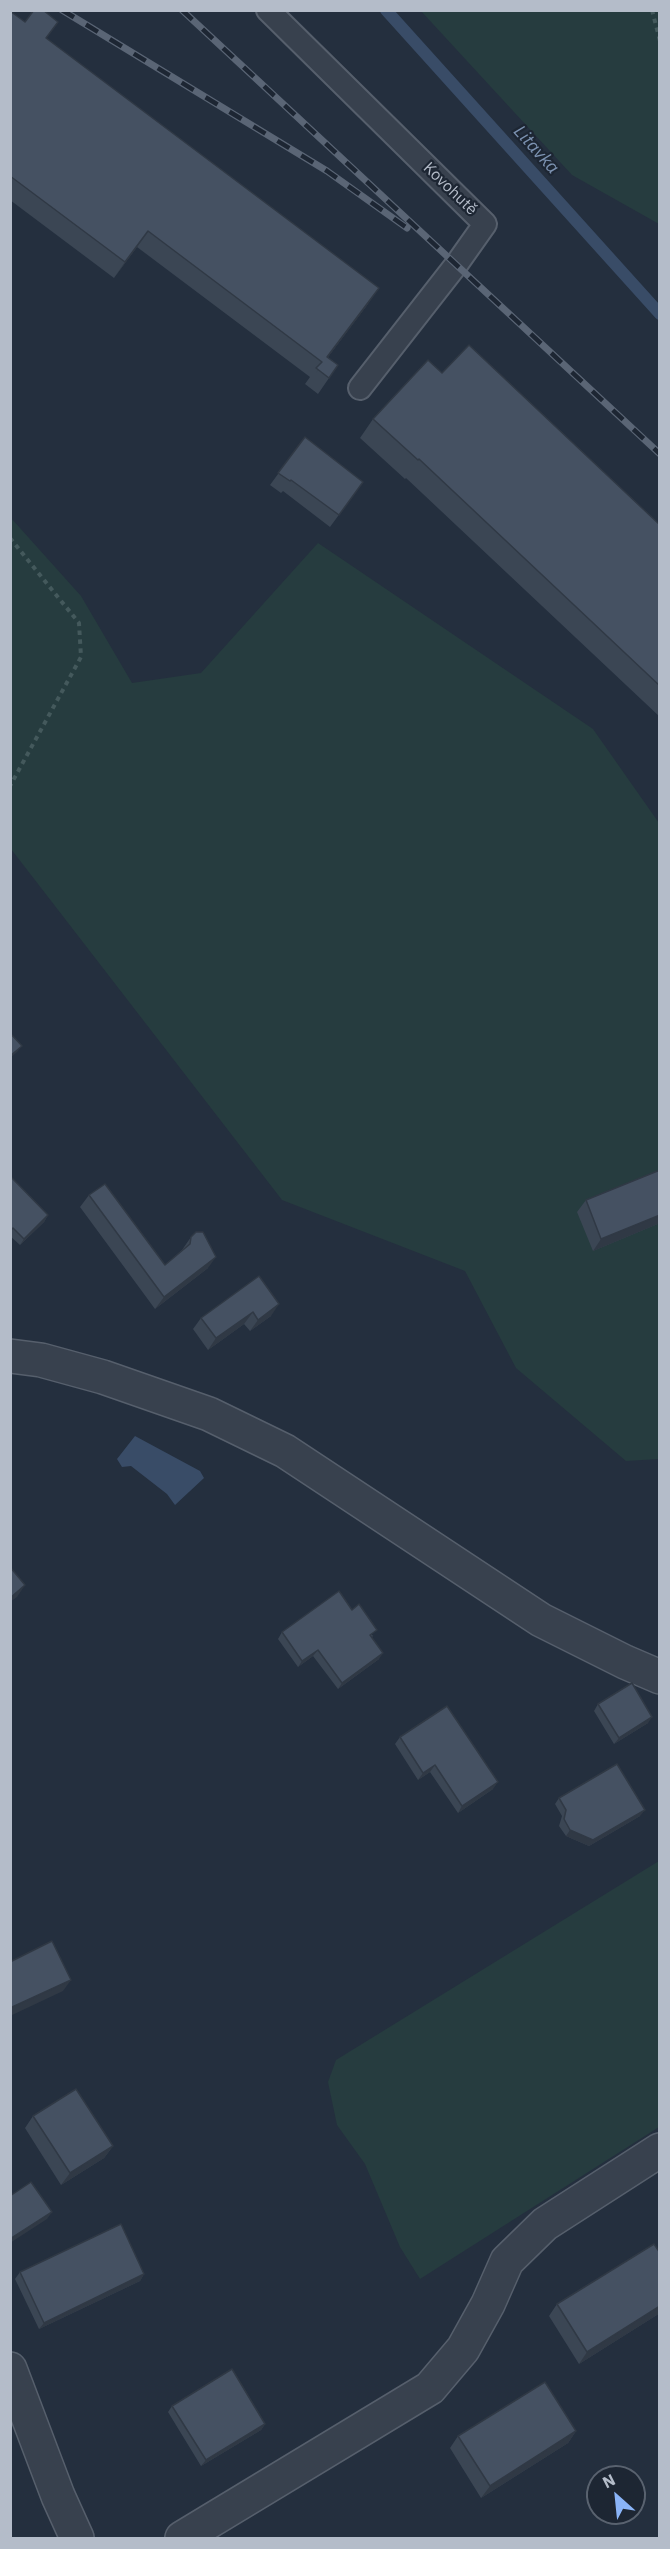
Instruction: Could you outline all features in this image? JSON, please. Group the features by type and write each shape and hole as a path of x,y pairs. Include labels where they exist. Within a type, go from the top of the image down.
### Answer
{"street":[{"path":"10,1356 41,1360 103,1377 209,1414 285,1451 541,1620 660,1677"},
{"path":"182,2538 430,2388 463,2349 488,2304 507,2261 545,2224 660,2150"},
{"path":"10,2369 58,2496 77,2538"}],"lane":[{"name":"Kovohutě","path":"268,10 485,224 360,388"}],"path":[{"path":"652,10 660,41"},
{"path":"10,538 79,623 81,657 10,786"}],"green space":[{"path":"421,11 659,11 659,224 572,175"},
{"path":"11,518 81,596 132,683 201,673 318,543 593,729 659,823 659,1459 626,1461 516,1368 465,1271 282,1200 11,849"},
{"path":"659,1861 659,2127 420,2279 400,2247 365,2164 337,2125 328,2082 336,2060"}],"water":[{"path":"135,1436 200,1471 204,1478 175,1505 167,1494 131,1466 122,1467 117,1459"}],"building":[{"path":"34,10 43,10 58,22 46,38 379,288 327,357 338,365 329,378 316,368 322,362 148,231 125,262 10,176 10,11 25,22"},
{"path":"469,345 660,525 660,686 419,459 373,419 428,360 442,373"},
{"path":"305,437 363,482 339,515 278,473"},
{"path":"10,1033 22,1046 10,1056"},
{"path":"660,1170 660,1215 601,1239 586,1200"},
{"path":"10,1176 48,1215 24,1239 13,1228 10,1231"},
{"path":"105,1184 165,1265 190,1244 191,1237 196,1232 203,1232 216,1257 164,1297 89,1195"},
{"path":"259,1276 279,1304 258,1320 253,1312 216,1338 201,1318"},
{"path":"10,1567 25,1585 10,1598"},
{"path":"339,1591 352,1610 359,1604 377,1630 370,1635 383,1653 342,1683 318,1650 302,1661 282,1632"},
{"path":"632,1683 652,1717 619,1738 598,1704"},
{"path":"447,1706 498,1782 462,1806 435,1765 423,1773 400,1737"},
{"path":"617,1764 645,1810 593,1840 570,1830 564,1819 566,1810 559,1798"},
{"path":"52,1941 71,1980 10,2008 10,1962"},
{"path":"76,2089 113,2146 70,2173 33,2116"},
{"path":"31,2182 52,2212 10,2239 10,2196"},
{"path":"121,2224 144,2274 44,2323 20,2272"},
{"path":"654,2244 660,2253 660,2306 587,2352 557,2304"},
{"path":"232,2369 265,2424 206,2460 172,2406"},
{"path":"545,2382 576,2431 490,2486 458,2436"}],"waterway":[{"name":"Litavka","path":"386,10 660,314"}],"railway":[{"path":"62,10 327,171 407,228"},
{"path":"182,10 660,454"}]}
